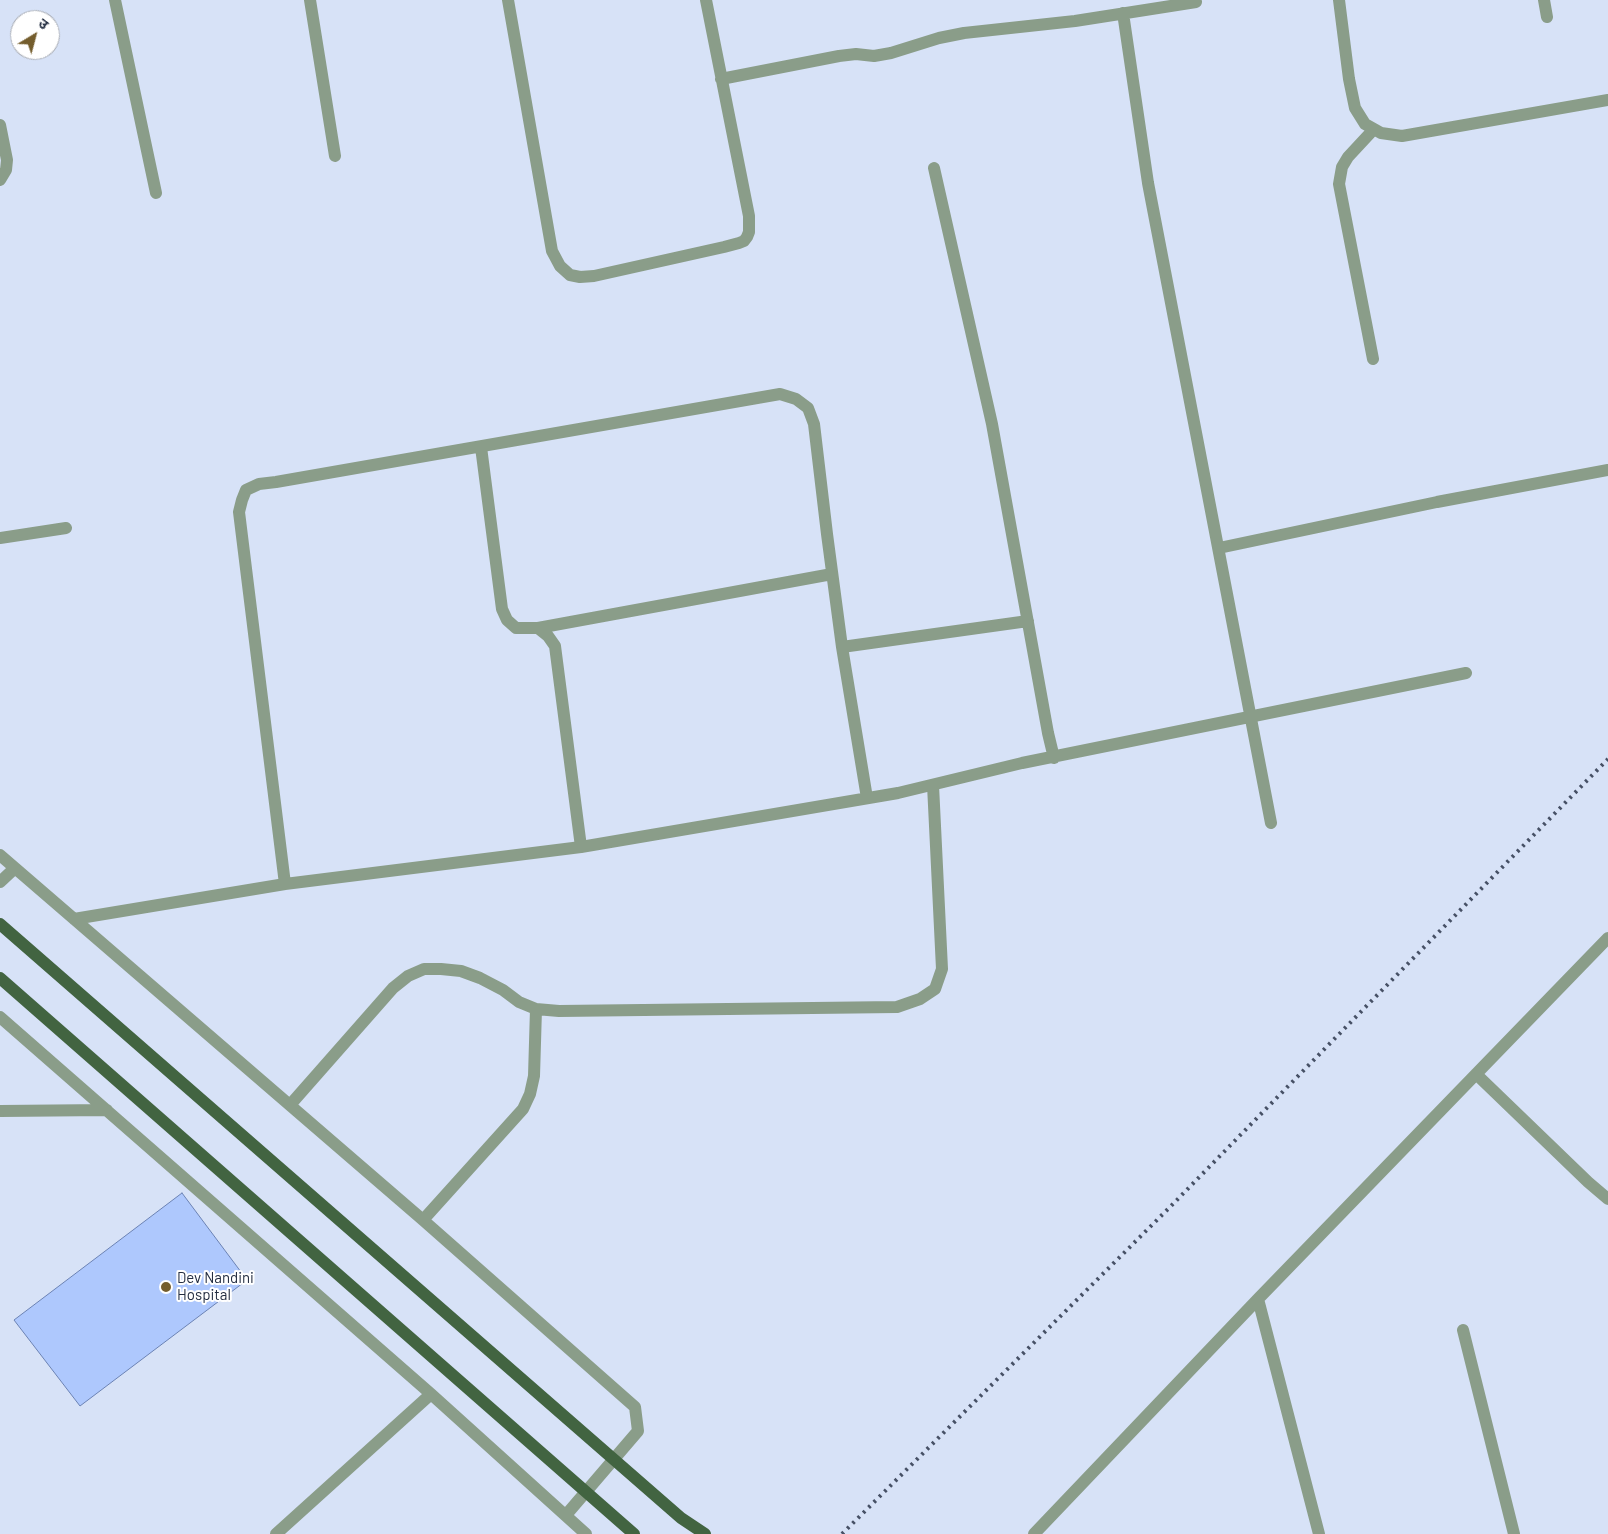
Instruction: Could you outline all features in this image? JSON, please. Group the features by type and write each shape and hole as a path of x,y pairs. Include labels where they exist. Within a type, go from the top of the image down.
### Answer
{"main road":[{"path":"0,924 681,1518 705,1534"},
{"path":"0,978 634,1534"}],"street":[{"path":"116,0 156,193"},
{"path":"310,0 335,156"},
{"path":"508,0 552,251 560,266 570,274 580,277 594,276 724,247 744,240 749,232 749,216 706,0"},
{"path":"1339,0 1349,79 1355,108 1365,124 1381,133 1402,136 1608,100"},
{"path":"1544,0 1547,17"},
{"path":"722,79 839,56 856,54 874,56 891,53 938,38 964,33 1075,21 1123,13 1157,4 1196,2"},
{"path":"1123,13 1148,183 1271,823"},
{"path":"0,125 7,160 6,170 0,180"},
{"path":"1373,359 1340,184 1342,168 1348,157 1374,129"},
{"path":"934,168 992,424 1054,758"},
{"path":"286,884 239,512 246,490 259,484 780,394 796,399 808,408 814,424 842,647 867,798"},
{"path":"481,447 502,608 507,620 516,628 538,628 832,574"},
{"path":"1219,548 1427,504 1608,470"},
{"path":"0,538 66,528"},
{"path":"842,647 1028,621"},
{"path":"538,628 548,636 554,646 581,847"},
{"path":"74,919 286,884 581,847 898,793 1022,763 1466,673"},
{"path":"290,1105 393,988 408,976 424,969 461,972 480,978 503,990 519,1002 536,1009 559,1011 897,1006 920,999 935,989 942,969 933,785"},
{"path":"0,855 423,1220 635,1407 638,1431 566,1516"},
{"path":"0,882 15,868"},
{"path":"1034,1534 1258,1299 1608,938"},
{"path":"423,1220 523,1109 530,1094 534,1076 536,1009"},
{"path":"0,1017 431,1394 586,1534"},
{"path":"1476,1074 1608,1199"},
{"path":"0,1111 107,1110"},
{"path":"1258,1299 1319,1534"},
{"path":"1463,1330 1514,1534"},
{"path":"276,1534 431,1394"}],"building":[{"path":"182,1193 247,1280 80,1406 14,1320"}],"railway":[{"path":"842,1534 1171,1206 1608,759"}],"place":[{"name":"Dev Nandini Hospital","path":"166,1287"}]}
